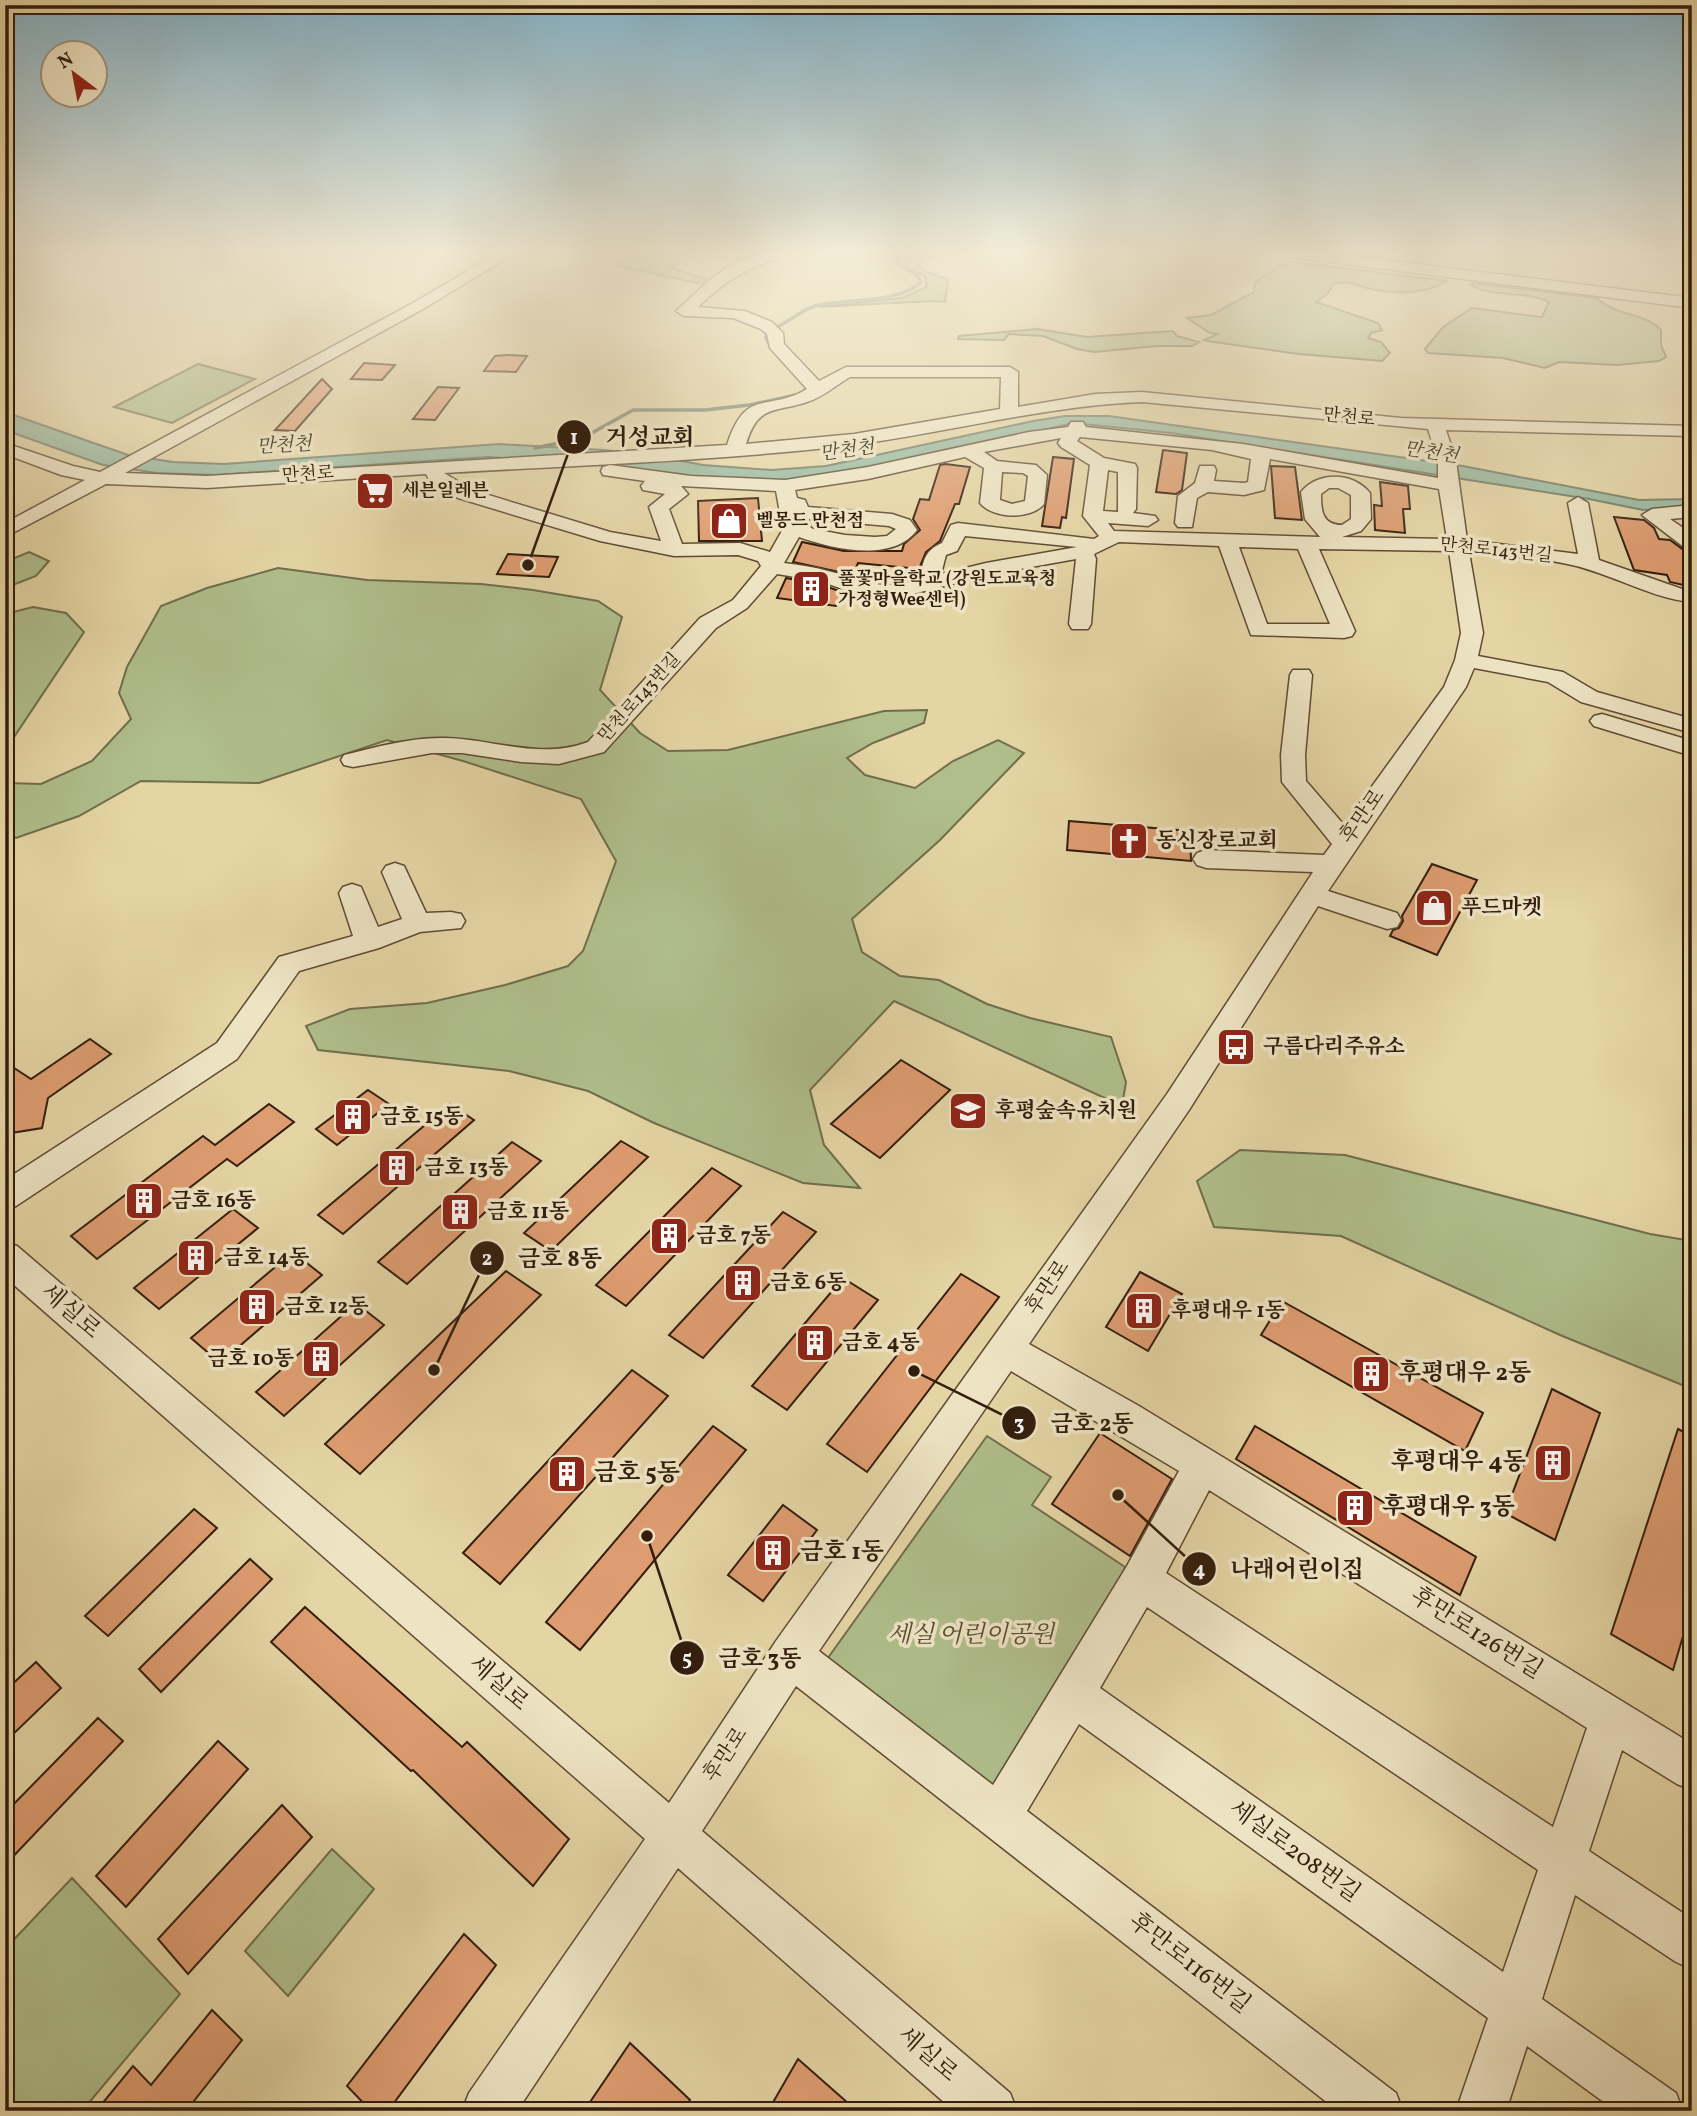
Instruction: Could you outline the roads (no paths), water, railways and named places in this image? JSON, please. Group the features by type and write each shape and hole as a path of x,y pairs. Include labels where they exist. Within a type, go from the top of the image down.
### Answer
{"street":[{"path":"5,531 336,351"},
{"path":"781,351 816,388"},
{"path":"735,450 743,424 758,408 804,398 816,388 846,372 1010,372 1009,412"},
{"name":"만천로","path":"5,464 207,482 735,450 921,433 1009,412 1076,424 1153,398 1435,424 1692,431"},
{"path":"1076,424 1099,463 1093,516 1107,534 1086,559 1080,624"},
{"path":"674,550 659,507 678,494 761,491 868,473 1076,424 1448,476"},
{"path":"799,512 892,520 907,530 893,541 886,543 815,537 801,532 796,497 800,491 1076,424 1259,455 1259,484 1244,489 1204,486 1188,496 1185,523"},
{"name":"후만로","path":"487,2111 606,1939 791,1656 1178,1102 1339,853 1455,687 1466,660 1472,632 1448,476 1435,424"},
{"path":"921,433 947,454"},
{"path":"1204,486 1212,445"},
{"name":"만천로","path":"5,448 68,471"},
{"path":"970,451 993,466 1034,470 1038,475 1034,504 1018,509 1000,508 988,501 993,466"},
{"path":"543,462 691,482 785,486"},
{"path":"543,462 557,470 674,490 678,494"},
{"path":"1099,463 1128,468 1126,509"},
{"name":"만천로143번길","path":"432,467 443,481 465,494 607,537 674,550 740,549 765,557 772,567 824,576 865,591 901,591 1100,544 1227,540 1458,545 1571,558 1622,572 1688,599"},
{"path":"1014,500 1018,467"},
{"path":"772,567 793,529 785,486"},
{"path":"1578,503 1590,563"},
{"path":"1692,511 1653,515 1692,544"},
{"path":"1093,516 1338,532"},
{"path":"928,585 937,552 950,547 957,529 1100,544"},
{"path":"1227,540 1259,630 1344,631 1306,543"},
{"name":"만천로143번길","path":"353,760 442,744 555,759 584,753 605,740 708,623 740,604 772,567"},
{"path":"1466,660 1555,677 1589,697 1692,726"},
{"path":"1206,859 1339,853 1294,782 1293,755 1300,676"},
{"path":"1589,697 1580,714 1692,750"},
{"path":"395,872 416,923"},
{"path":"352,894 369,941"},
{"path":"1312,895 1387,920"},
{"path":"5,1197 227,1051 289,964 369,941 416,923 451,920"},
{"name":"세실로","path":"5,1256 992,2111"},
{"name":"후만로126번길","path":"1007,1350 1202,1465 1692,1769"},
{"path":"999,1816 1140,1580 1202,1465"},
{"path":"1140,1580 1692,1946"},
{"name":"후만로116번길","path":"791,1656 1378,2111"},
{"name":"세실로208번길","path":"1073,1694 1658,2111"},
{"path":"1481,2111 1611,1718"}],"waterway":[{"path":"590,434 633,410 705,410 749,405 801,394 808,387 805,382"},
{"path":"535,448 564,442"}],"place":[{"name":"세븐일레븐","path":"375,491"},
{"name":"벨몽드 만천점","path":"729,521"},
{"name":"거성교회","path":"528,565"},
{"name":"풀꽃마을학교 (강원도교육청 가정형Wee센터)","path":"811,589"},
{"name":"동신장로교회","path":"1129,841"},
{"name":"푸드마켓","path":"1434,908"},
{"name":"구름다리주유소","path":"1236,1047"},
{"name":"후평숲속유치원","path":"968,1111"},
{"name":"금호 15동","path":"353,1117"},
{"name":"금호 13동","path":"397,1168"},
{"name":"금호 16동","path":"144,1201"},
{"name":"금호 11동","path":"460,1212"},
{"name":"금호 7동","path":"669,1236"},
{"name":"금호 14동","path":"196,1258"},
{"name":"금호 6동","path":"743,1283"},
{"name":"금호 12동","path":"257,1307"},
{"name":"후평대우 1동","path":"1144,1311"},
{"name":"금호 4동","path":"815,1343"},
{"name":"금호 10동","path":"321,1359"},
{"name":"금호 8동","path":"434,1370"},
{"name":"금호 2동","path":"914,1371"},
{"name":"후평대우 2동","path":"1371,1374"},
{"name":"후평대우 4동","path":"1553,1463"},
{"name":"금호 5동","path":"567,1474"},
{"name":"나래어린이집","path":"1118,1495"},
{"name":"후평대우 3동","path":"1355,1508"},
{"name":"금호 3동","path":"647,1536"},
{"name":"금호 1동","path":"773,1553"}],"water label":[{"name":"만천천","path":"284,446"},
{"name":"만천천","path":"847,451"},
{"name":"만천천","path":"1431,453"}],"park label":[{"name":"세실 어린이공원","path":"971,1636"}]}
